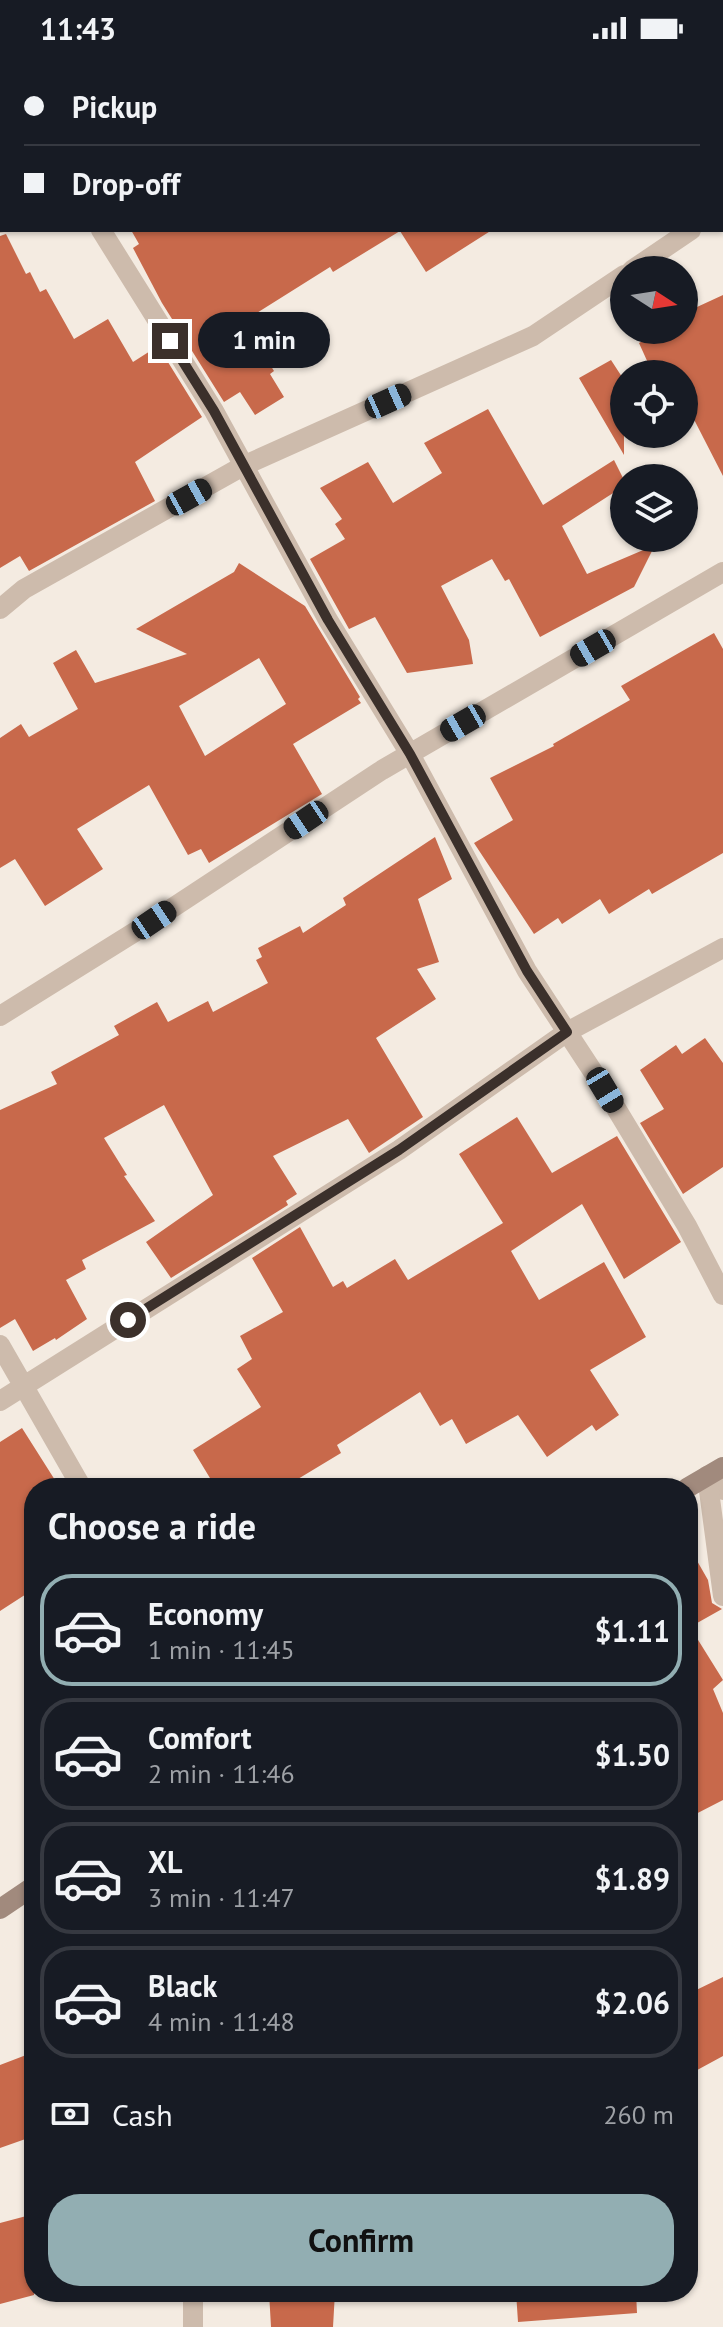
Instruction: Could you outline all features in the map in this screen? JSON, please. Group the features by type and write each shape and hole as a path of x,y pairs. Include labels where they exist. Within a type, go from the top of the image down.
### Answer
{"street":[{"path":"102,232 214,411 328,620 410,754 527,971 687,1226 723,1295"},
{"path":"653,256 688,232"},
{"path":"0,609 24,589 243,466 533,336 610,284"},
{"path":"0,1016 410,754 723,572"},
{"path":"0,1401 399,1150 567,1032 723,948"},
{"path":"0,1345 76,1478"},
{"path":"715,1471 723,1490"},
{"path":"715,1471 723,1596"},
{"path":"0,1909 24,1893"},
{"path":"193,2302 193,2327"}],"building":[{"path":"132,232 398,232 333,272 330,267 252,316 254,319 245,324 274,371 270,374 284,397 255,415 240,392 224,402 162,303 133,248 139,244"},
{"path":"401,232 489,232 426,272"},
{"path":"6,234 26,274 30,272 40,292 46,289 74,339 108,319 133,362 158,346 202,417 135,462 155,501 29,571 20,556 0,568 0,236"},
{"path":"723,295 723,476 698,427 698,360 647,360 639,344 698,344 698,307"},
{"path":"610,361 610,431 579,378"},
{"path":"488,409 543,505 614,460 616,464 610,464 610,495 562,526 587,574 639,552 652,552 634,587 540,637 509,579 505,581 492,559 441,586 469,640 473,664 407,673 375,617 349,629 310,559 345,539 335,524 342,519 320,488 368,462 393,503 442,473 424,443"},
{"path":"239,563 305,606 360,697 361,703 293,744 322,794 209,863 201,849 188,855 149,785 77,829 103,869 45,906 15,859 0,868 0,738 21,724 29,737 78,709 53,663 76,650 95,683 187,654 136,629 234,572","holes":["259,658 286,704 205,756 179,706"]},
{"path":"714,633 723,649 723,853 652,894 649,889 609,914 600,899 562,924 558,918 534,934 474,843 513,820 490,778 554,746 630,700 621,686"},
{"path":"435,837 452,879 418,899 439,962 417,969 436,999 376,1038 423,1117 369,1153 348,1119 273,1156 297,1194 286,1201 288,1205 171,1278 146,1242 213,1195 164,1105 104,1138 127,1175 124,1176 155,1221 82,1260 86,1269 66,1280 87,1319 33,1351 15,1319 0,1328 0,1110 57,1084 51,1072 119,1035 114,1026 157,1002 168,1022 208,1001 213,1012 268,983 256,960 262,957 258,948 300,926 303,933 346,905 343,898"},
{"path":"705,1038 723,1063 723,1167 683,1194 640,1123 664,1109 640,1070 676,1045 682,1054"},
{"path":"517,1117 552,1173 617,1136 681,1242 624,1279 582,1204 511,1251 539,1300 604,1262 646,1337 590,1370 619,1415 596,1431 592,1425 547,1457 518,1415 466,1444 452,1419 440,1426 420,1392 337,1445 341,1453 300,1478 210,1478 193,1450 261,1407 237,1369 252,1359 240,1336 283,1312 252,1258 300,1227 333,1287 343,1281 347,1288 395,1259 408,1280 503,1223 459,1154"},
{"path":"22,1428 54,1478 24,1478 24,1595 0,1611 0,1442"},
{"path":"698,1562 708,1580 712,1603 722,1609 698,1622"},
{"path":"698,1640 723,1680 713,1689 723,1713 723,1800 698,1813"},
{"path":"723,1977 723,2056 698,2070 698,1989"},
{"path":"24,2056 24,2140 0,2148 0,2065"},
{"path":"24,2217 24,2298 0,2304 0,2223"},
{"path":"270,2302 334,2302 333,2327 271,2327"},
{"path":"517,2302 636,2302 637,2313 518,2322"}],"route":[{"path":"128,1320 399,1150 567,1032 527,971 410,754 328,620 214,411 170,341"}]}
